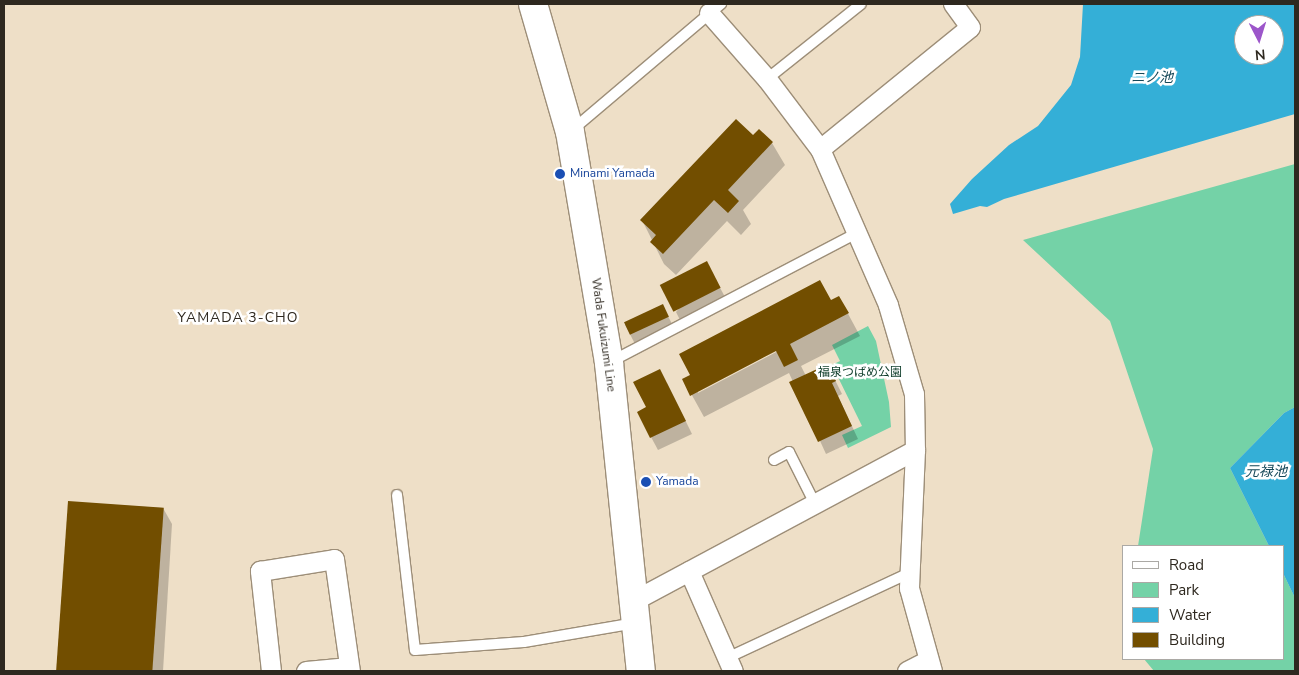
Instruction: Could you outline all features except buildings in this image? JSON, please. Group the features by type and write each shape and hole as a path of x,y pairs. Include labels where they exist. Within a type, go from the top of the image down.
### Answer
{"main road":[{"name":"Wada Fukuizumi Line","path":"533,4 570,132 609,363 641,671"}],"street":[{"path":"820,149 970,27 954,4"},
{"path":"715,8 820,149 855,234 888,306 914,394 915,450 909,588 930,666 907,671"},
{"path":"635,612 689,571 915,450"},
{"path":"270,671 260,571 334,559 349,669 306,671"},
{"path":"689,571 730,664"}],"lane":[{"path":"767,79 861,4"},
{"path":"570,132 715,8"},
{"path":"609,363 855,234"},
{"path":"774,460 789,452 815,504"},
{"path":"397,494 415,650 524,642 635,612"},
{"path":"730,664 909,572"}],"green space":[{"path":"1295,164 1295,407 1284,413 1230,468 1268,545 1138,545 1153,449 1110,321 1023,240"},
{"name":"福泉つばめ公園","path":"868,326 876,341 889,402 891,427 848,448 842,435 862,426 832,365 840,361 832,345"},
{"path":"1284,575 1295,598 1295,671 1154,671 1145,660 1284,660"}],"water":[{"name":"ニノ池","path":"1083,4 1295,4 1295,114 1004,199 987,207 980,206 953,214 950,204 972,179 1009,145 1038,126 1071,85 1080,57"},
{"name":"元禄池","path":"1295,407 1295,598 1284,575 1284,545 1268,545 1230,468 1284,413"}],"place":[{"name":"Minami Yamada","path":"560,174"},
{"name":"Yamada","path":"646,482"}],"district":[{"name":"YAMADA 3-CHO","path":"238,318"}]}
